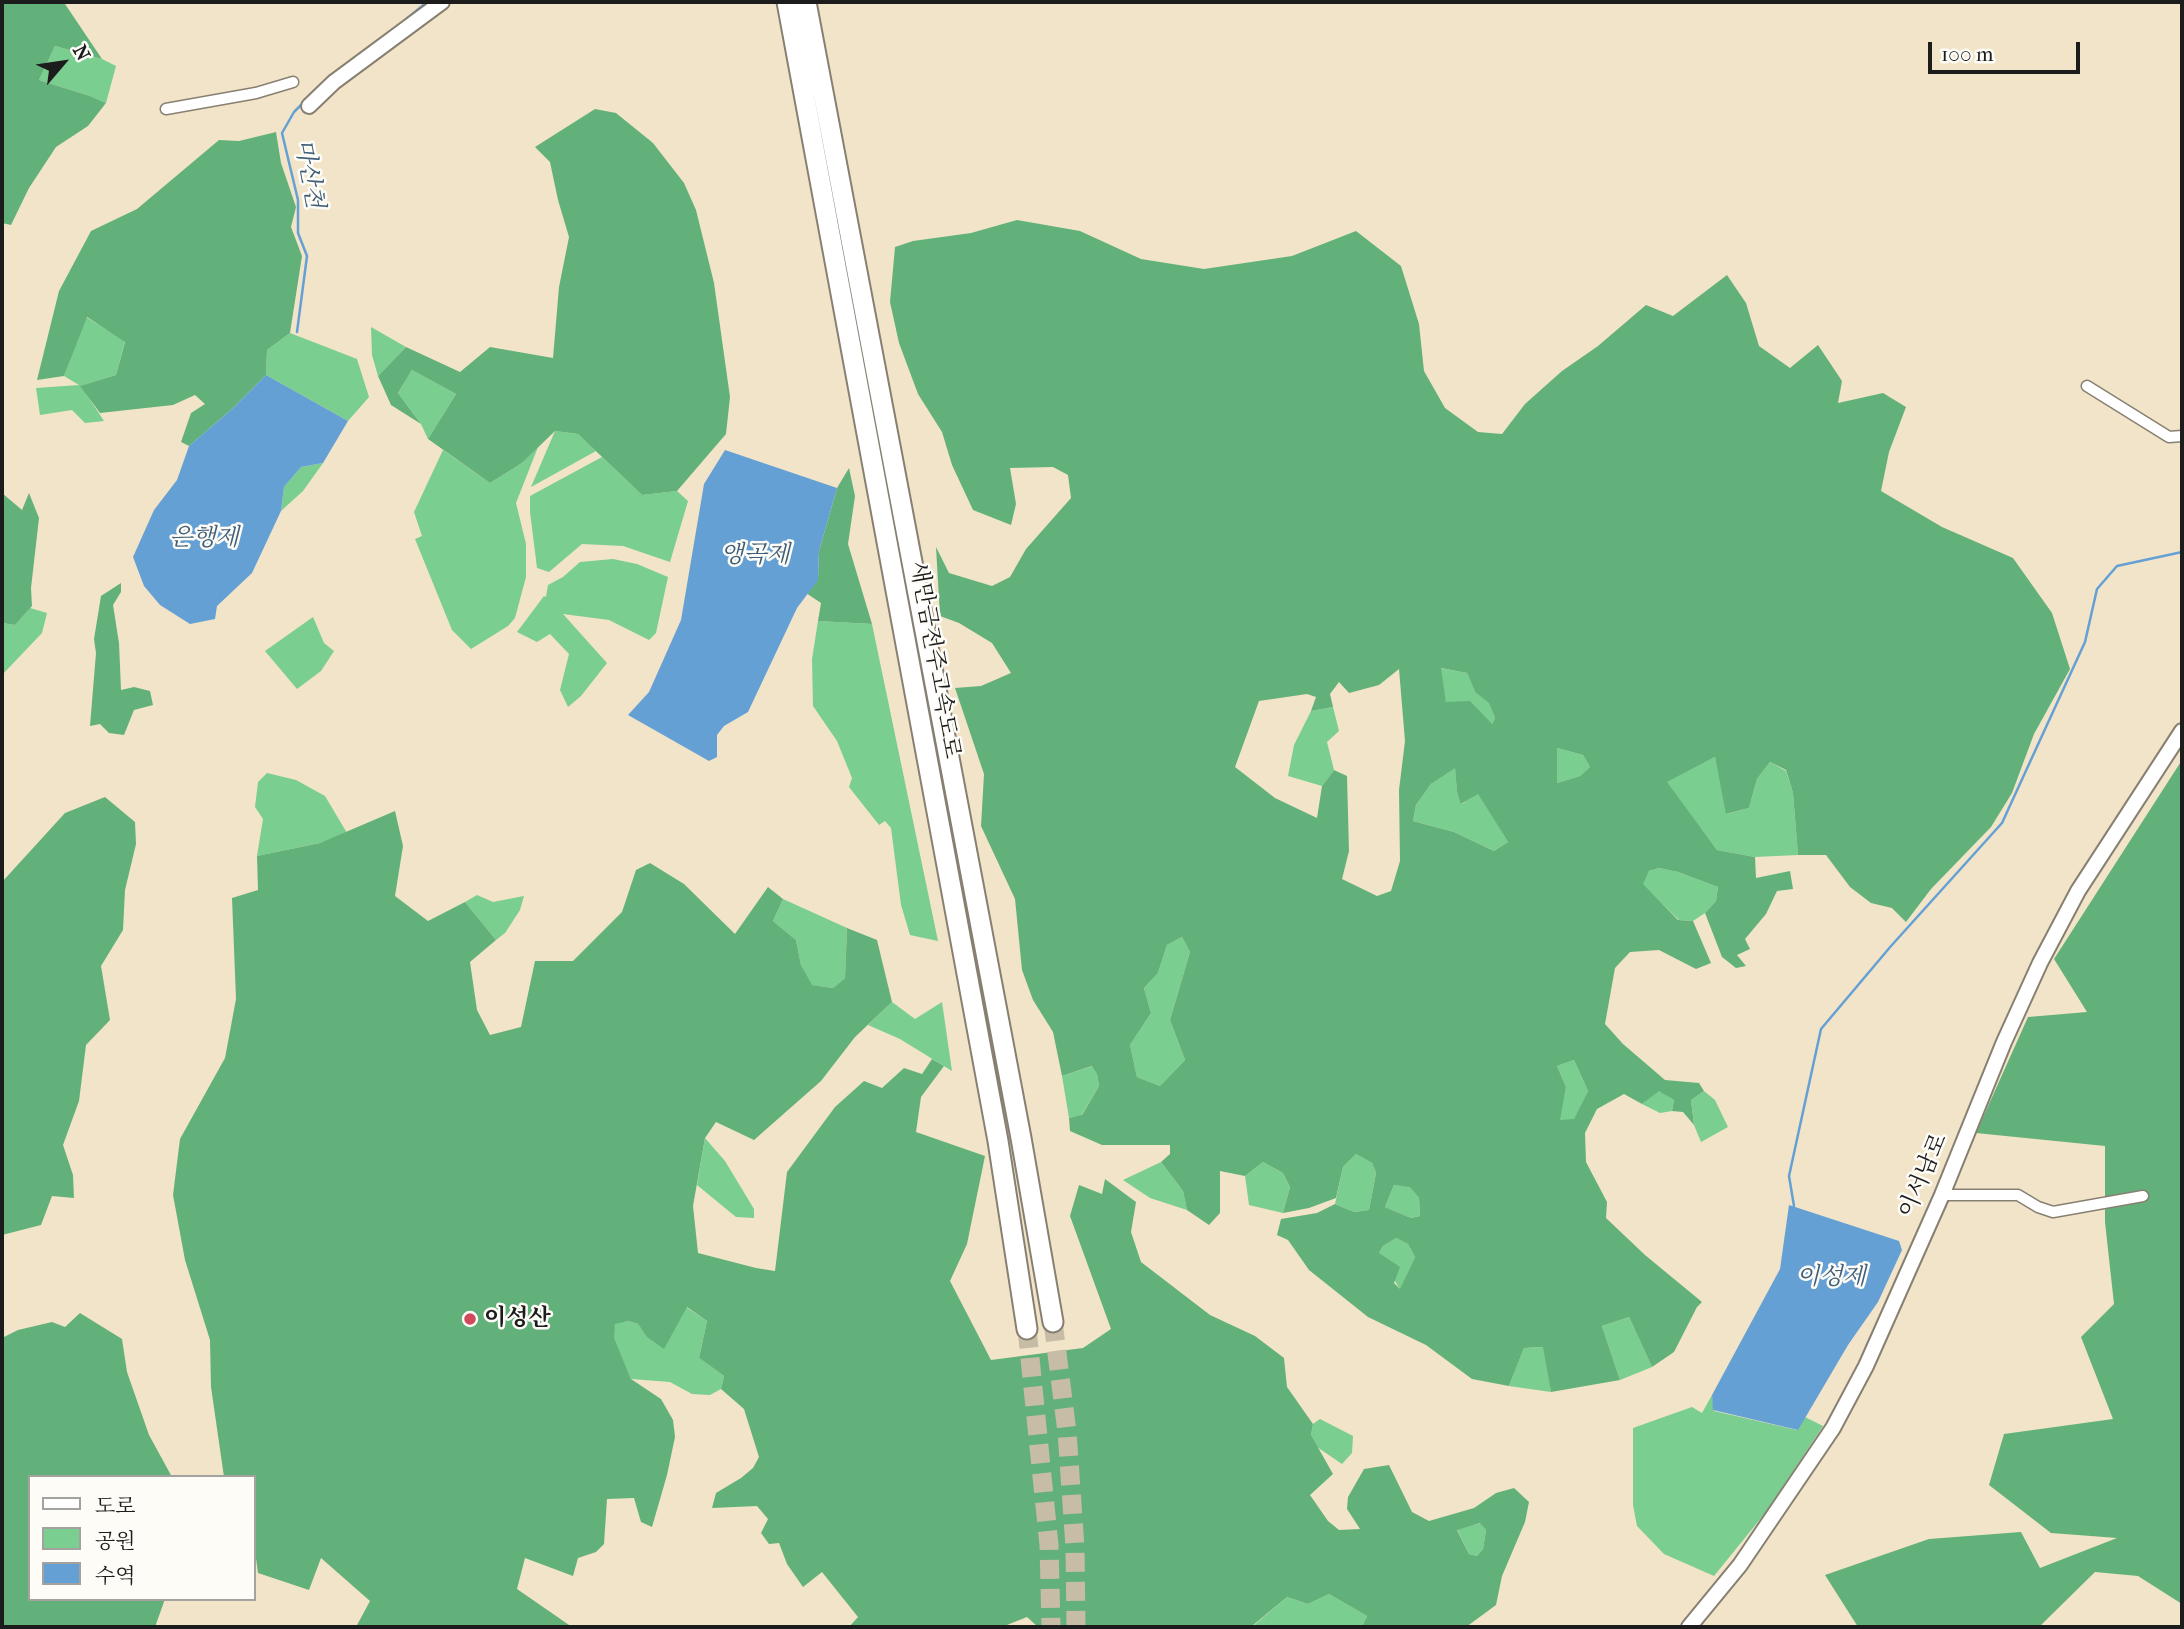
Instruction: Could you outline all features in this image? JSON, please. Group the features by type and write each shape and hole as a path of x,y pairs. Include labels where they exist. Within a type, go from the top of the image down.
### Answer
{"highway":[{"name":"새만금전주고속도로","path":"788,2 999,1141 1027,1329"},
{"name":"새만금전주고속도로","path":"806,2 1021,1138 1053,1322"}],"main road":[{"path":"309,106 334,82 442,2"},
{"name":"이서남로","path":"1689,1627 1740,1564 1833,1428 1866,1366 2040,963 2078,891 2182,731"}],"street":[{"path":"166,109 256,93 293,82"},
{"path":"2087,386 2169,437 2182,436"},
{"path":"1942,1195 2018,1195 2053,1212 2143,1196"}],"green space":[{"path":"2,2 65,4 102,59 55,46 39,80 106,103 88,126 56,147 29,188 11,225 2,223"},
{"path":"55,46 102,59 116,66 106,103 39,80"},
{"path":"595,109 616,113 653,143 684,183 696,210 714,283 730,397 726,434 677,491 642,495 578,434 555,431 522,463 490,483 428,439 456,394 412,370 398,393 421,424 391,405 378,376 406,347 460,372 490,347 553,358 559,287 569,237 550,162 535,147"},
{"path":"276,132 281,163 296,207 291,227 302,256 290,333 267,350 266,375 189,446 181,442 191,413 205,404 195,395 173,405 100,413 80,386 116,375 125,342 87,317 64,376 37,380 59,291 91,231 137,209 219,140 239,141"},
{"path":"1017,220 1080,231 1141,259 1204,269 1292,256 1356,231 1401,266 1419,324 1424,371 1445,408 1478,432 1502,434 1525,404 1562,371 1598,346 1646,305 1673,316 1727,275 1746,303 1759,346 1790,368 1818,345 1842,381 1838,403 1883,393 1906,407 1889,452 1881,491 1942,527 2013,558 2052,613 2070,669 2034,734 2012,793 1991,827 1931,889 1906,922 1892,908 1871,903 1850,887 1826,855 1798,855 1793,793 1786,770 1770,762 1757,779 1749,808 1726,814 1715,757 1667,782 1717,850 1755,857 1756,878 1790,871 1793,889 1777,891 1766,914 1745,939 1750,949 1737,955 1746,966 1736,968 1722,957 1705,913 1716,901 1718,887 1678,872 1659,868 1649,871 1643,884 1678,920 1693,921 1711,963 1696,969 1659,950 1630,952 1615,968 1605,1024 1623,1044 1665,1080 1699,1083 1704,1091 1691,1100 1694,1125 1683,1112 1672,1111 1674,1100 1659,1091 1642,1104 1624,1094 1597,1109 1585,1133 1586,1162 1607,1202 1606,1218 1645,1255 1702,1302 1674,1352 1652,1367 1629,1317 1602,1326 1620,1380 1551,1392 1543,1347 1524,1348 1509,1386 1472,1379 1426,1345 1368,1317 1309,1270 1288,1240 1277,1235 1281,1219 1317,1213 1335,1204 1354,1212 1369,1210 1376,1173 1372,1163 1356,1154 1343,1167 1336,1198 1309,1208 1283,1213 1290,1187 1283,1173 1263,1162 1245,1176 1220,1171 1220,1213 1209,1225 1187,1210 1183,1191 1161,1162 1170,1154 1170,1145 1102,1145 1070,1131 1069,1118 1082,1115 1099,1086 1097,1074 1092,1066 1062,1076 1053,1032 1033,1000 1022,970 1015,899 981,826 984,774 955,688 981,686 1011,673 992,643 959,623 940,616 936,547 949,573 992,586 1010,577 1026,549 1071,498 1068,475 1053,467 1010,468 1016,504 1011,525 973,510 952,465 942,432 918,394 899,343 890,302 895,247 913,241 971,233","holes":["1441,668 1467,673 1475,692 1489,703 1495,718 1492,724 1470,701 1446,702","1399,669 1405,741 1399,790 1400,861 1391,891 1377,896 1342,879 1349,851 1347,776 1334,770 1322,786 1317,818 1275,798 1235,767 1259,701 1307,694 1316,697 1311,711 1333,707 1330,694 1339,682 1349,693 1379,685","1557,748 1583,755 1590,767 1580,776 1557,783","1455,768 1461,804 1478,794 1508,842 1494,851 1454,832 1413,821 1416,805 1431,784","1182,937 1190,952 1170,1020 1185,1060 1160,1086 1137,1077 1130,1045 1151,1013 1144,988 1158,973 1167,945","1574,1060 1588,1091 1574,1119 1560,1120 1566,1087 1557,1066","1394,1185 1410,1187 1419,1198 1420,1216 1411,1218 1385,1207","1396,1238 1408,1244 1415,1257 1400,1289 1394,1283 1400,1267 1379,1253 1383,1246"]},
{"path":"86,317 125,341 116,375 81,386 104,421 85,423 72,410 40,415 36,388 79,385 64,376"},
{"path":"371,327 406,347 378,376 372,355"},
{"path":"290,333 357,359 369,397 348,421 266,375 267,350"},
{"path":"412,370 456,394 428,439 421,424 398,393"},
{"path":"555,431 578,434 596,451 531,487"},
{"path":"538,447 516,503 526,544 526,577 515,618 508,626 471,649 452,630 415,539 422,536 414,512 443,450 490,483 522,463"},
{"path":"602,457 642,495 677,491 688,501 670,562 623,546 582,544 549,572 537,568 530,496"},
{"path":"323,463 303,491 281,511 284,487 301,467"},
{"path":"849,468 855,496 848,544 872,624 818,621 821,603 806,593 818,579 819,551 837,488"},
{"path":"2,493 22,510 29,493 39,518 31,588 32,606 15,625 2,623"},
{"path":"613,559 637,564 668,577 656,633 649,640 609,620 563,614 607,663 581,696 568,707 560,690 569,654 550,634 537,642 517,632 544,596 546,597 548,585 563,577 580,562"},
{"path":"121,583 121,592 113,605 119,643 121,690 134,687 150,691 153,705 134,710 124,735 109,733 100,724 90,726 96,653 94,639 101,596"},
{"path":"30,608 47,613 42,633 2,675 2,623 15,625"},
{"path":"313,617 324,643 334,651 321,671 297,689 265,651"},
{"path":"818,621 872,624 938,941 910,935 901,905 891,828 885,821 879,825 849,787 852,778 837,741 813,706 812,659"},
{"path":"1440,668 1467,673 1475,692 1489,702 1495,718 1492,724 1446,703"},
{"path":"1333,707 1339,731 1327,742 1334,770 1322,786 1288,776 1294,745 1311,711"},
{"path":"1557,748 1583,755 1590,767 1580,776 1557,783"},
{"path":"1715,757 1727,814 1749,808 1757,779 1770,762 1786,771 1793,793 1798,855 1755,857 1717,850 1666,782"},
{"path":"2182,760 2182,1604 2138,1576 2095,1572 2039,1627 1858,1627 1825,1575 1929,1539 2021,1532 2040,1568 2117,1538 2051,1533 1989,1485 2004,1434 2113,1419 2081,1337 2114,1304 2105,1222 2105,1146 1976,1133 2028,1017 2087,1012 2054,959"},
{"path":"1455,767 1457,792 1462,804 1478,793 1508,842 1494,851 1454,832 1413,821 1416,805 1431,784"},
{"path":"267,773 296,780 325,796 347,833 320,843 257,856 263,819 255,807 258,782"},
{"path":"105,797 135,822 136,844 125,890 123,930 101,966 110,1020 86,1045 79,1101 63,1145 73,1175 74,1198 52,1196 41,1225 2,1235 2,882 65,813"},
{"path":"395,811 403,846 395,896 428,921 465,902 496,940 470,962 477,1010 490,1035 521,1027 535,961 573,961 622,912 636,870 650,863 684,884 735,934 768,887 783,899 773,921 796,940 801,965 812,985 833,988 845,978 847,928 877,940 892,1002 855,1037 821,1081 754,1140 716,1122 705,1138 693,1206 698,1253 775,1271 787,1172 835,1107 864,1081 882,1088 904,1068 922,1074 932,1059 944,1066 921,1097 916,1132 985,1156 967,1244 950,1281 991,1360 1083,1348 1111,1329 1070,1216 1079,1185 1102,1194 1105,1179 1136,1202 1131,1232 1141,1262 1210,1315 1255,1336 1284,1358 1287,1387 1313,1424 1311,1435 1333,1474 1310,1495 1328,1521 1339,1530 1360,1529 1347,1509 1348,1497 1364,1469 1389,1465 1412,1512 1429,1521 1474,1508 1496,1493 1514,1488 1529,1502 1525,1522 1502,1576 1496,1605 1466,1627 1362,1627 1367,1616 1329,1594 1308,1604 1287,1597 1251,1627 1038,1627 1027,1617 1002,1627 849,1627 858,1617 822,1572 803,1587 787,1564 779,1543 769,1544 761,1533 768,1519 757,1506 712,1508 716,1493 753,1468 759,1457 744,1409 721,1389 724,1376 699,1358 707,1321 687,1307 664,1349 647,1337 638,1324 628,1321 615,1324 614,1338 631,1379 661,1399 673,1420 675,1437 652,1527 641,1522 634,1498 607,1499 604,1544 596,1552 578,1558 573,1576 525,1558 517,1589 572,1627 356,1627 370,1601 321,1558 309,1590 258,1573 256,1475 224,1475 211,1387 210,1340 185,1260 173,1195 180,1139 225,1058 236,999 232,898 258,890 257,856 320,843","holes":["1480,1523 1486,1530 1483,1549 1477,1556 1469,1554 1457,1530"]},
{"path":"1659,868 1718,887 1716,901 1693,921 1679,920 1642,884 1649,871"},
{"path":"477,895 493,902 524,896 520,910 505,933 496,940 465,902"},
{"path":"783,899 847,928 845,978 833,988 811,985 801,965 796,940 773,921"},
{"path":"1182,937 1190,952 1170,1020 1185,1060 1160,1086 1137,1077 1130,1045 1151,1013 1144,988 1158,973 1167,945"},
{"path":"892,1002 915,1019 942,1002 952,1071 900,1039 868,1025"},
{"path":"1574,1060 1588,1091 1574,1120 1559,1120 1566,1087 1557,1066"},
{"path":"1093,1066 1099,1086 1081,1116 1069,1118 1062,1076"},
{"path":"1659,1090 1674,1100 1672,1111 1660,1113 1642,1104"},
{"path":"1704,1091 1715,1100 1728,1127 1701,1142 1694,1125 1691,1100"},
{"path":"705,1138 725,1161 754,1209 754,1218 736,1217 697,1185"},
{"path":"1356,1154 1372,1163 1376,1173 1369,1210 1354,1212 1335,1204 1343,1167"},
{"path":"1161,1162 1183,1191 1187,1210 1150,1198 1123,1180"},
{"path":"1263,1162 1283,1173 1290,1187 1283,1213 1249,1205 1245,1176"},
{"path":"1394,1185 1410,1186 1419,1198 1420,1216 1411,1218 1385,1207"},
{"path":"1396,1238 1408,1244 1415,1257 1400,1290 1379,1253 1383,1246"},
{"path":"686,1307 707,1321 699,1358 724,1376 721,1389 710,1395 692,1394 670,1382 631,1379 613,1338 615,1323 628,1321 638,1324 648,1337"},
{"path":"80,1313 122,1339 127,1372 149,1435 171,1475 28,1475 28,1601 164,1601 155,1627 2,1627 2,1338 18,1330 52,1322 65,1327"},
{"path":"1629,1317 1652,1367 1620,1380 1602,1326"},
{"path":"1544,1347 1551,1392 1509,1386 1524,1348"},
{"path":"1712,1395 1714,1411 1797,1430 1805,1417 1823,1426 1766,1512 1714,1576 1664,1554 1637,1526 1633,1505 1633,1428 1692,1407 1702,1413"},
{"path":"1320,1419 1353,1436 1352,1453 1342,1464 1317,1447 1311,1435 1313,1424"},
{"path":"1481,1523 1486,1530 1483,1549 1477,1556 1469,1554 1457,1529"},
{"path":"1329,1594 1367,1616 1362,1627 1252,1627 1287,1597 1308,1604"}],"water":[{"name":"은행제","path":"266,375 348,421 323,463 301,467 284,487 281,511 252,573 217,606 215,619 190,624 160,605 144,586 133,557 154,510 177,480 189,446"},
{"name":"앵곡제","path":"725,450 837,488 819,551 818,580 797,608 748,712 724,726 717,735 717,757 709,761 628,715 649,692 681,620 704,484"},
{"name":"이성제","path":"1789,1205 1899,1241 1902,1250 1878,1302 1848,1345 1798,1430 1713,1410 1712,1395 1780,1269"}],"waterway":[{"name":"마산천","path":"404,21 427,2"},
{"name":"마산천","path":"297,332 307,256 298,233 298,200 282,133 294,112 324,82"},
{"path":"1794,1206 1789,1176 1821,1029 1891,946 2002,823 2085,642 2097,589 2117,566 2182,552"}],"tunnel":[{"path":"1053,1322 1067,1432 1075,1547 1076,1627"},
{"path":"1027,1329 1049,1545 1051,1627"}],"place":[{"name":"이성산","path":"470,1319"}]}
